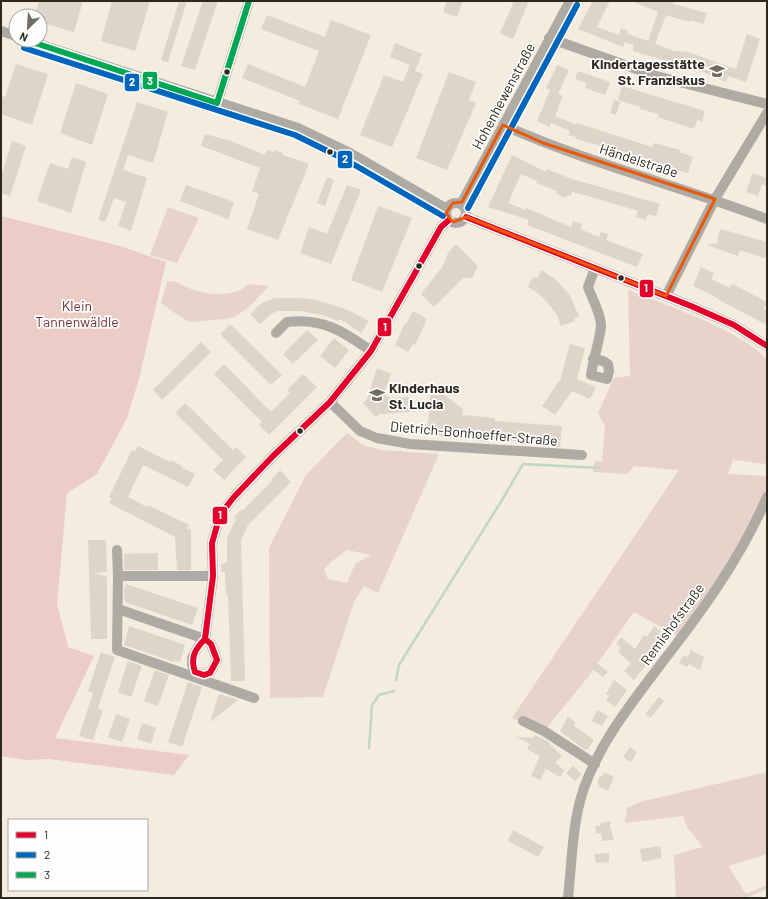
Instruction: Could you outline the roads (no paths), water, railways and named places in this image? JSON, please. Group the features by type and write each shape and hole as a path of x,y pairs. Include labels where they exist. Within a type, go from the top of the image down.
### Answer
{"street":[{"path":"217,103 249,1"},
{"name":"Hohenhewenstraße","path":"461,204 570,1"},
{"path":"550,38 656,76 767,104"},
{"path":"48,47 217,103 285,123 334,144 447,209"},
{"path":"666,296 715,199 767,113"},
{"name":"Händelstraße","path":"503,125 543,143 715,199 767,219"},
{"path":"453,203 461,204 465,208 466,216 464,220 456,223 449,220 447,217 447,209 453,203"},
{"path":"466,216 666,296 734,326 767,346"},
{"path":"193,674 192,658 199,645 205,639 213,576 212,543 220,514 273,456 330,402 371,351 441,227 449,220"},
{"path":"594,359 601,326 599,316 588,287 595,268"},
{"path":"276,333 287,322 310,320 334,327 371,351"},
{"name":"Dietrich-Bonhoeffer-Straße","path":"330,402 360,431 377,438 410,444 582,455"},
{"name":"Remishofstraße","path":"568,898 578,811 584,787 595,764 617,722 697,615 729,568 755,525 767,497"},
{"path":"117,550 118,650 193,674 254,698"},
{"path":"118,576 213,576"},
{"path":"118,609 205,639 211,644 217,660 215,666 210,673 204,675 193,674"},
{"path":"523,721 544,731 595,764"}],"waterway":[{"path":"396,680 399,665 523,464 600,468"},
{"path":"369,748 372,705 379,695 394,691"}],"place":[{"name":"Kindertagesstätte St. Franziskus","path":"717,71"},
{"name":"Kinderhaus St. Lucia","path":"377,395"}],"park label":[{"name":"Klein Tannenwäldle","path":"77,314"}]}
